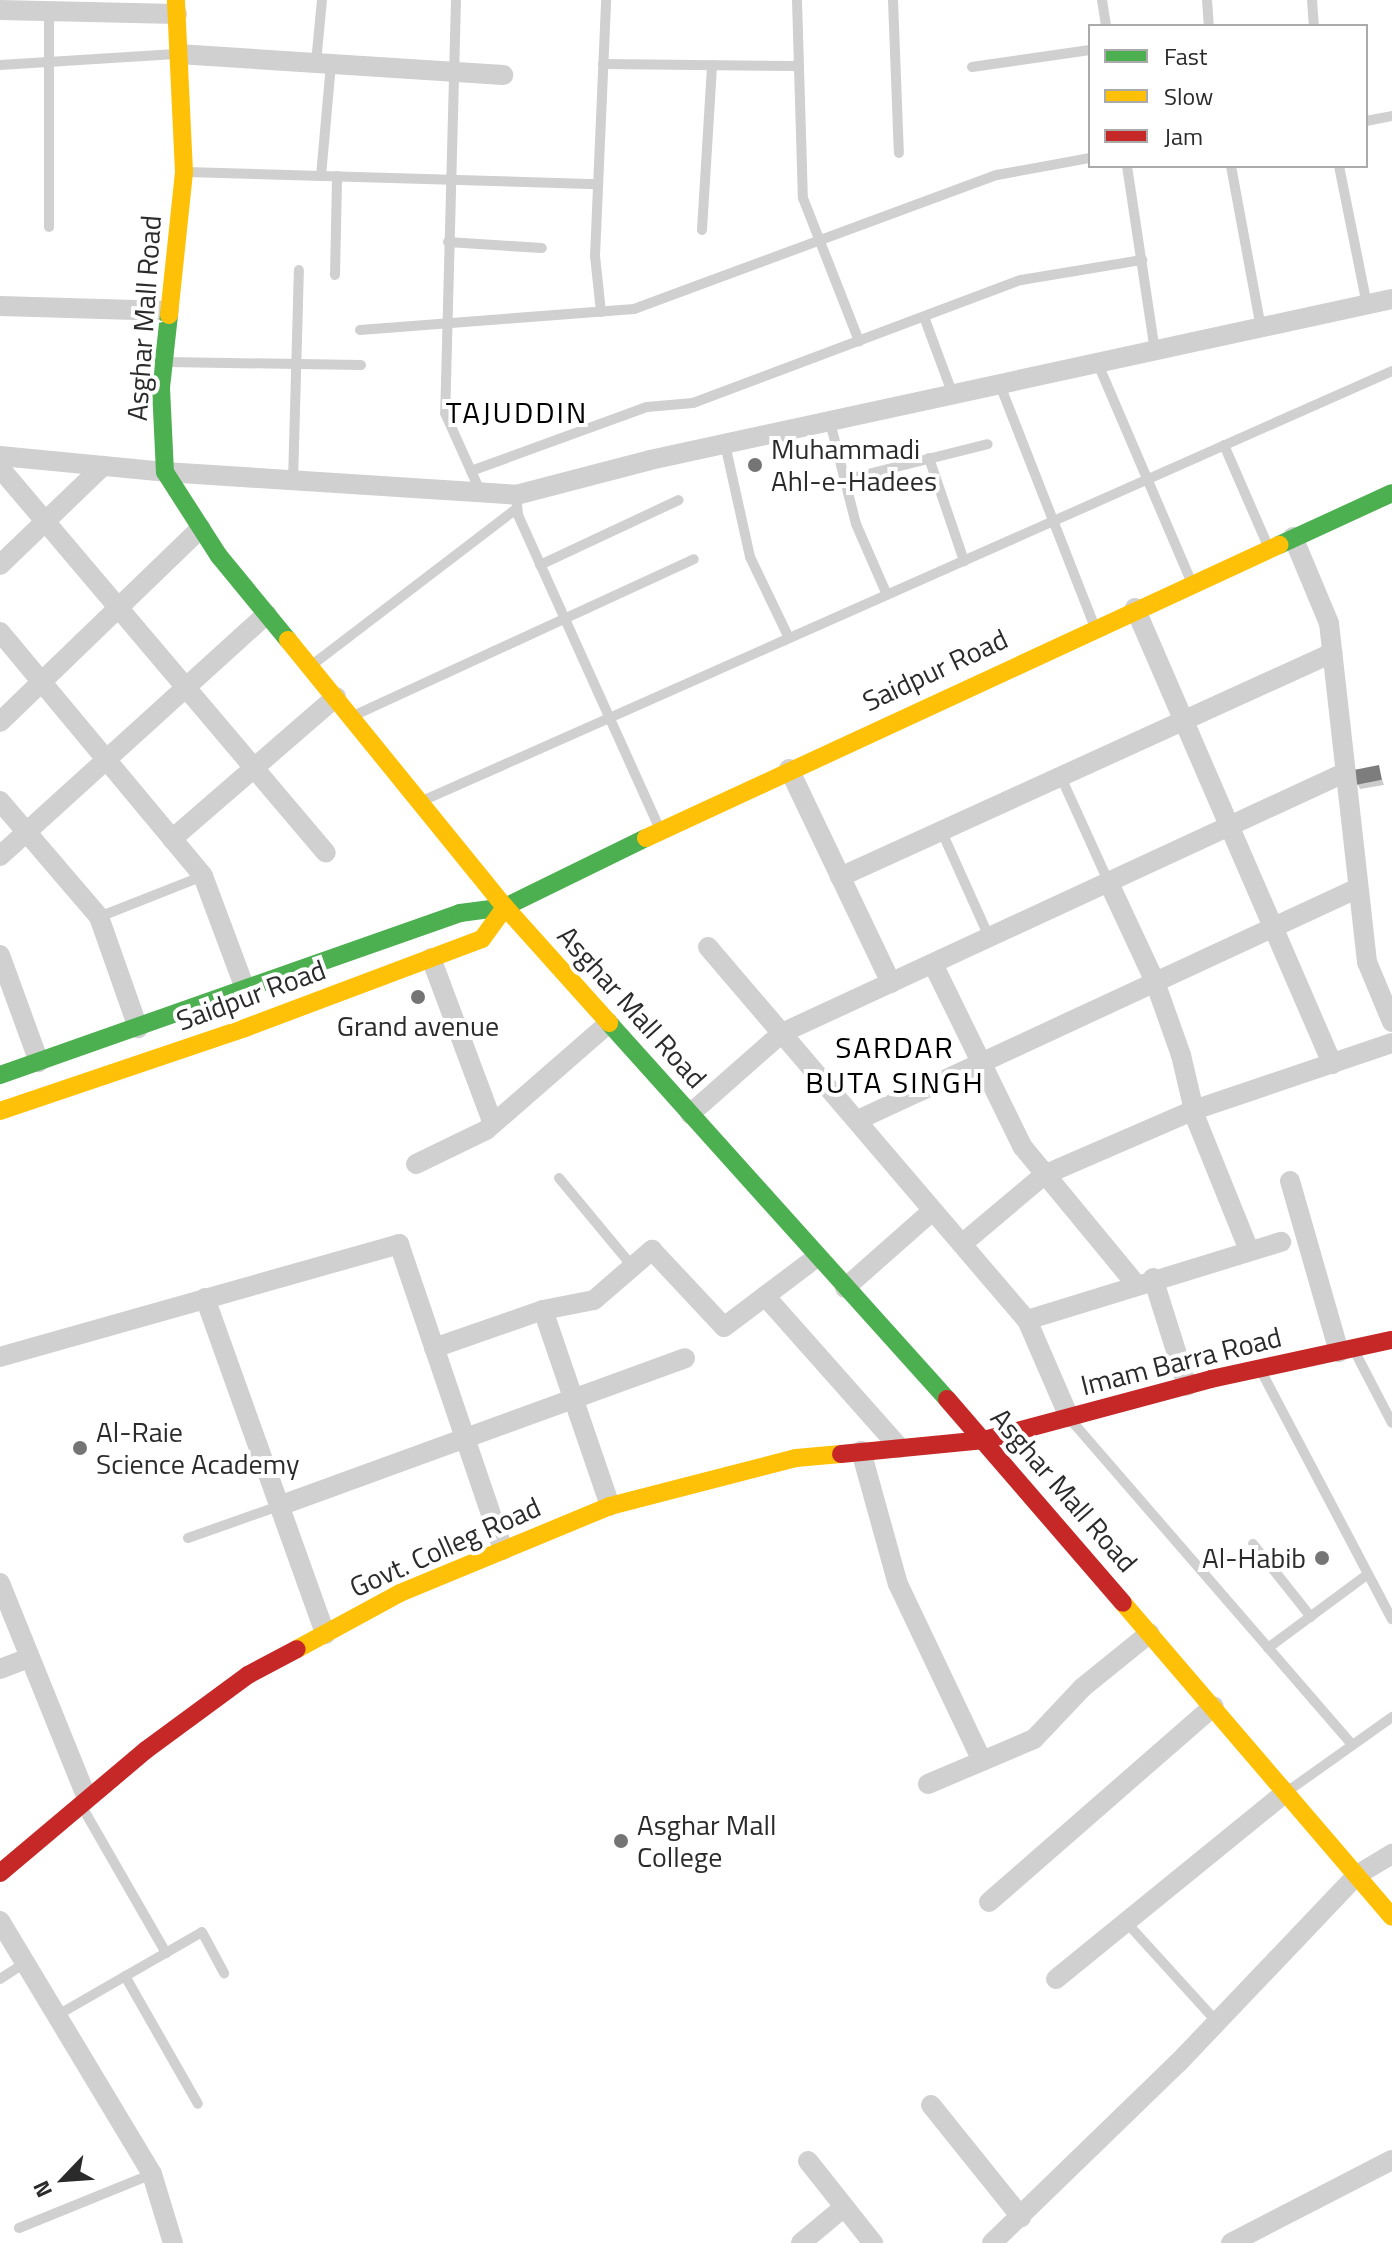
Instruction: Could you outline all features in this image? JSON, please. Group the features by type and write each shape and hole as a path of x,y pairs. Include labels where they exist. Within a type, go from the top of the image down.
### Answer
{"main road":[{"name":"Asghar Mall Road","path":"176,7 184,172 164,362 165,472 201,528 267,614 505,907 984,1440 1392,1917"},
{"name":"Saidpur Road","path":"0,1075 246,991 460,913 505,907 789,769 1392,493"},
{"name":"Saidpur Road","path":"0,1111 482,939 505,907"},
{"name":"Imam Barra Road","path":"984,1440 1187,1386 1392,1340"},
{"name":"Govt. Colleg Road","path":"0,1873 84,1801 248,1675 400,1593 610,1506 796,1458 984,1440"}],"street":[{"path":"0,10 176,7"},
{"path":"178,54 503,75"},
{"path":"0,456 165,472 481,493 516,502 725,444 1392,299"},
{"path":"0,306 169,311"},
{"path":"0,565 103,466"},
{"path":"0,468 326,853"},
{"path":"0,722 201,528"},
{"path":"1293,537 1329,623 1356,889 1367,962 1392,1022"},
{"path":"1135,608 1187,717 1271,929 1332,1064"},
{"path":"0,856 267,614"},
{"path":"0,632 203,876 246,991"},
{"path":"840,877 1332,653"},
{"path":"172,839 336,697"},
{"path":"789,769 891,983"},
{"path":"690,1114 782,1033 1344,773"},
{"path":"0,801 99,917 138,1028"},
{"path":"1108,881 1155,982 1181,1055 1194,1110 1249,1250"},
{"path":"860,1119 1356,889"},
{"path":"708,947 860,1119 932,1211 1027,1320 1069,1417"},
{"path":"0,955 39,1062"},
{"path":"431,958 493,1124"},
{"path":"933,964 1005,1119 1044,1175 1144,1281 1187,1386"},
{"path":"416,1164 493,1124 609,1023"},
{"path":"962,1244 1044,1175 1194,1110 1392,1043"},
{"path":"1290,1181 1346,1350"},
{"path":"845,1288 932,1211"},
{"path":"1027,1320 1144,1281 1281,1242"},
{"path":"0,1357 399,1244 503,1550"},
{"path":"434,1348 543,1310 594,1300 652,1250 724,1327 817,1257"},
{"path":"765,1296 900,1448"},
{"path":"205,1298 325,1634"},
{"path":"543,1310 610,1506"},
{"path":"279,1506 464,1435 685,1358"},
{"path":"861,1451 898,1584 982,1761"},
{"path":"0,1583 26,1659 84,1801"},
{"path":"928,1784 1034,1739 1082,1688 1150,1633"},
{"path":"0,1669 26,1659"},
{"path":"989,1902 1214,1706"},
{"path":"1056,1979 1286,1792"},
{"path":"992,2243 1016,2230 1357,1875 1392,1854"},
{"path":"0,1921 152,2174 173,2243"},
{"path":"931,2105 1016,2230"},
{"path":"1231,2243 1392,2160"},
{"path":"808,2161 873,2243"},
{"path":"801,2243 844,2207"}],"lane":[{"path":"321,176 322,0"},
{"path":"456,0 445,413 481,493"},
{"path":"601,312 595,256 606,0"},
{"path":"797,0 803,198 859,341"},
{"path":"893,0 899,153"},
{"path":"1102,0 1106,24"},
{"path":"1207,0 1209,24"},
{"path":"1312,0 1314,24"},
{"path":"49,11 49,227"},
{"path":"972,67 1088,50"},
{"path":"0,65 178,54"},
{"path":"603,64 799,66"},
{"path":"702,230 712,65"},
{"path":"1368,121 1392,116"},
{"path":"360,330 634,309 997,175 1088,158"},
{"path":"1130,168 1155,352"},
{"path":"1231,168 1261,328"},
{"path":"1339,168 1367,305"},
{"path":"184,172 598,184"},
{"path":"335,275 337,176"},
{"path":"448,242 542,248"},
{"path":"471,471 647,407 693,403 1021,280 1142,260"},
{"path":"293,481 299,270"},
{"path":"924,317 953,395"},
{"path":"164,362 361,365"},
{"path":"1098,364 1192,583"},
{"path":"420,802 1392,371"},
{"path":"1000,385 1095,627"},
{"path":"830,422 856,524 887,595"},
{"path":"725,444 750,557 789,638"},
{"path":"844,480 988,444"},
{"path":"1224,445 1269,548"},
{"path":"929,458 964,561"},
{"path":"540,565 679,500"},
{"path":"310,666 516,502 540,565 661,831"},
{"path":"351,717 694,559"},
{"path":"1060,775 1108,881"},
{"path":"941,830 989,937"},
{"path":"99,917 203,876"},
{"path":"559,1178 633,1267"},
{"path":"1346,1350 1392,1423"},
{"path":"1260,1369 1392,1619"},
{"path":"1069,1417 1352,1745"},
{"path":"188,1538 279,1506"},
{"path":"1253,1544 1311,1617"},
{"path":"1268,1648 1368,1574"},
{"path":"1286,1792 1392,1717"},
{"path":"84,1801 166,1953"},
{"path":"1126,1922 1217,2022"},
{"path":"56,2016 202,1932 224,1973"},
{"path":"0,1979 25,1963"},
{"path":"125,1976 198,2104"},
{"path":"19,2228 152,2174"}],"building":[{"path":"1379,765 1382,780 1355,785 1352,770"}],"traffic: fast":[{"path":"169,315 161,388 165,472 219,556 288,640"},
{"path":"1279,545 1392,493"},
{"path":"0,1075 460,913 505,907 646,838"},
{"path":"609,1023 947,1399"}],"traffic: slow":[{"path":"169,315 184,172 176,0"},
{"path":"646,838 1279,545"},
{"path":"288,640 505,907 609,1023"},
{"path":"0,1111 245,1028 482,939 505,907"},
{"path":"297,1649 400,1593 610,1506 796,1458 841,1454"},
{"path":"1123,1603 1392,1917"}],"traffic: jam":[{"path":"841,1454 984,1440 1211,1379 1392,1340"},
{"path":"947,1399 1123,1603"},
{"path":"0,1873 146,1750 248,1675 297,1649"}],"place":[{"name":"Muhammadi Ahl-e-Hadees","path":"755,465"},
{"name":"Grand avenue","path":"418,997"},
{"name":"Al-Raie Science Academy","path":"80,1448"},
{"name":"Al-Habib","path":"1322,1558"},
{"name":"Asghar Mall College","path":"621,1841"}],"district":[{"name":"TAJUDDIN","path":"517,412"},
{"name":"SARDAR BUTA SINGH","path":"895,1064"}]}
